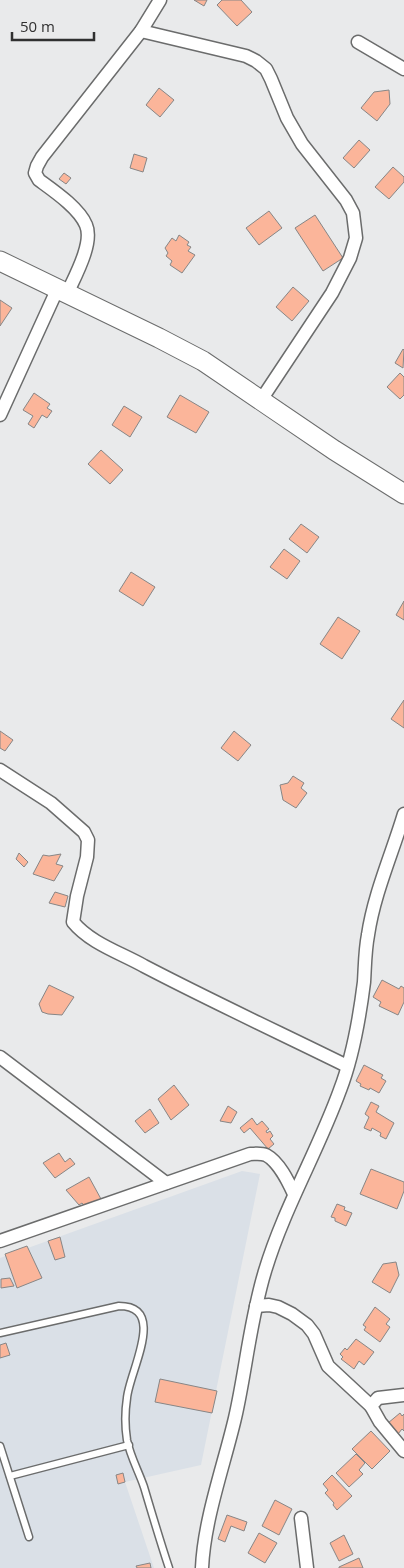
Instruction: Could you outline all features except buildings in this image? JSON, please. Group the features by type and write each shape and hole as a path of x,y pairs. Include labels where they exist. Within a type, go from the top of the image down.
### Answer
{"street":[{"path":"0,415 86,248 87,225 80,214 40,180 36,173 37,166 141,30 160,0"},
{"path":"141,30 246,56 266,69 287,118 302,144 331,180 353,213 356,238 346,267 332,294 261,400"},
{"path":"358,42 404,69"},
{"path":"0,261 203,361 334,450 404,494"},
{"path":"0,770 51,802 84,832 88,840 87,857 77,896 73,922 78,929 106,946 188,989 347,1066"},
{"path":"202,1568 208,1527 236,1416 256,1306 274,1244 340,1089 347,1066 363,984 368,934 378,894 404,814"},
{"path":"0,1057 166,1183"},
{"path":"0,1242 250,1154 267,1156 274,1162 289,1183 294,1194"},
{"path":"256,1306 269,1304 278,1307 307,1325 314,1334 328,1366 371,1406 404,1451"},
{"path":"371,1406 378,1398 404,1394"},
{"path":"301,1518 307,1568"}],"lane":[{"path":"0,1332 119,1306 130,1306 139,1312 144,1321 144,1331 126,1398 126,1430 129,1446 169,1568"},
{"path":"0,1446 29,1537"},
{"path":"10,1476 129,1446"}],"shaded area":[{"path":"242,1171 260,1174 201,1465 125,1482 154,1568 0,1568 0,1258"}]}
